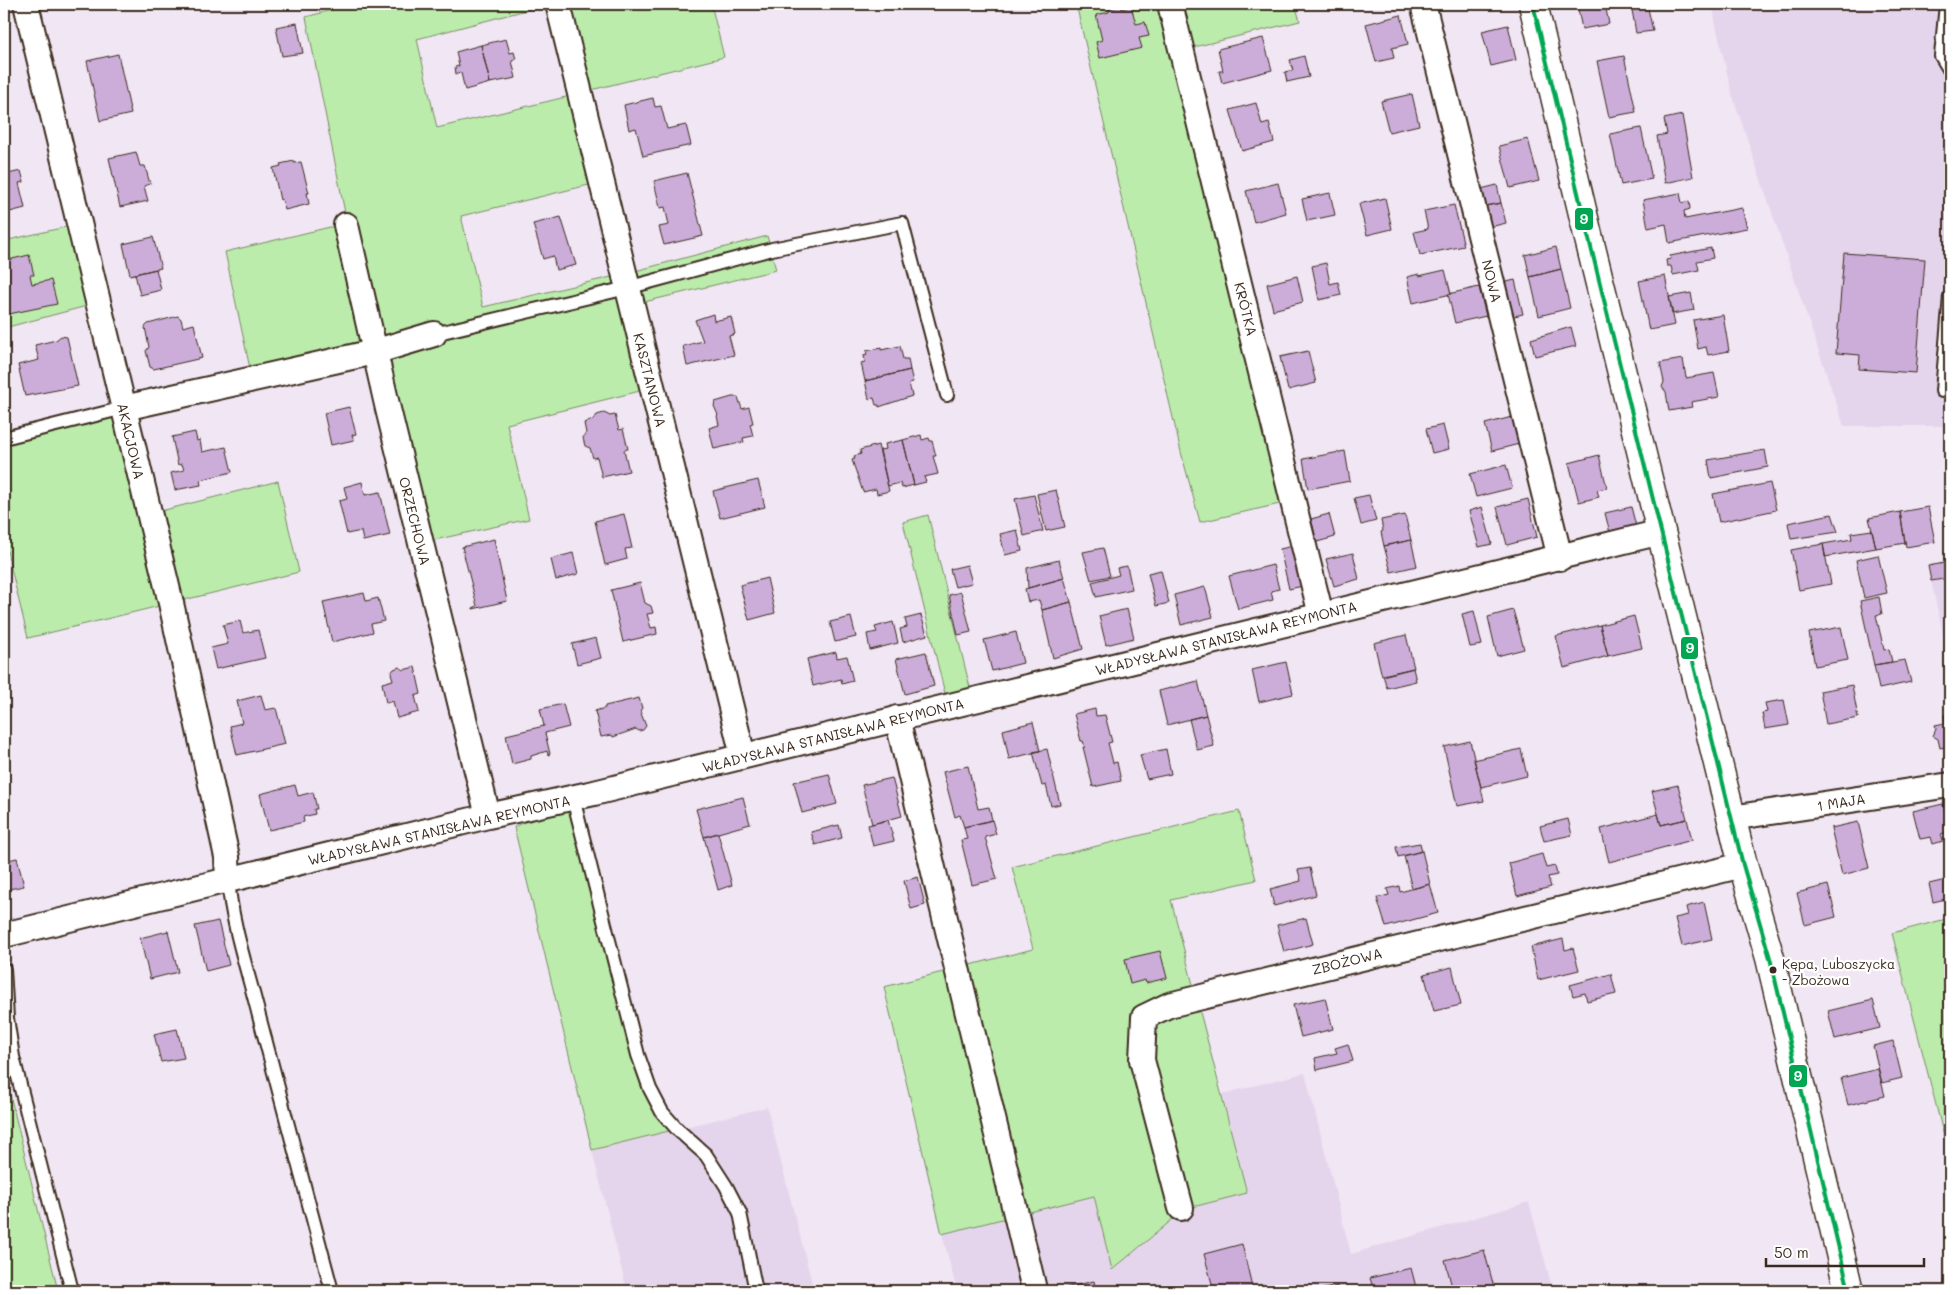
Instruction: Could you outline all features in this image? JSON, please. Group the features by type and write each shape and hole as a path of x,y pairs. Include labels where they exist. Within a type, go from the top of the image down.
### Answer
{"street":[{"name":"AKACJOWA","path":"26,4 173,613 227,858 228,880"},
{"name":"KASZTANOWA","path":"558,4 743,756"},
{"name":"KRÓTKA","path":"1170,4 1321,615"},
{"name":"NOWA","path":"1423,4 1560,558"},
{"path":"1533,4 1743,865 1770,958 1849,1291"},
{"name":"ORZECHOWA","path":"346,226 374,352 488,816"},
{"path":"124,408 374,352 434,334"},
{"name":"WŁADYSŁAWA STANISŁAWA REYMONTA","path":"4,935 1661,532"},
{"path":"897,718 1033,1285"},
{"name":"1 MAJA","path":"1732,818 1950,785"},
{"name":"ZBOŻOWA","path":"1180,1208 1142,1060 1144,1017 1169,1005 1743,865"}],"lane":[{"path":"1946,4 1942,56 1950,71"},
{"path":"434,334 628,288 772,250 902,223 946,395"},
{"path":"1942,391 1950,296"},
{"path":"4,438 124,408"},
{"path":"573,798 638,1055 650,1089 662,1112 677,1129 706,1155 726,1186 740,1213 756,1291"},
{"path":"228,880 232,904 287,1126 332,1291"},
{"path":"4,969 7,1018 13,1057 72,1291"}],"shaded area":[{"path":"1713,4 1950,4 1950,426 1844,426 1732,94 1715,21"},
{"path":"1950,578 1950,663 1931,581"},
{"path":"1305,1073 1351,1254 1529,1202 1553,1291 957,1291 942,1234 1094,1196 1112,1270 1185,1209 1247,1193 1222,1094"},
{"path":"767,1107 814,1291 627,1291 592,1150"}],"green space":[{"path":"353,4 549,4 417,39 437,128 570,96 601,182 461,216 483,307 624,274 767,236 776,270 632,305 652,388 507,424 529,519 421,543 374,352 252,378 225,252 347,223 306,17"},
{"path":"566,4 711,4 724,57 587,91"},
{"path":"1076,4 1295,4 1300,21 1182,50 1293,501 1200,522 1181,452"},
{"path":"79,224 98,303 4,328 4,241"},
{"path":"124,408 149,514 278,481 299,572 28,638 4,539 4,435"},
{"path":"928,515 973,700 948,706 903,522"},
{"path":"573,798 638,1055 677,1129 592,1150 514,827"},
{"path":"1239,811 1256,880 1171,900 1247,1193 1185,1209 1112,1270 1094,1196 942,1234 884,987 1033,949 1012,867"},
{"path":"1950,918 1950,1160 1892,933"},
{"path":"4,1070 58,1291 10,1291 4,1268"}],"building":[{"path":"1577,4 1605,4 1609,24 1582,29"},
{"path":"1631,4 1647,4 1653,31 1636,33"},
{"path":"1121,6 1122,9 1131,6 1136,24 1145,22 1149,36 1139,38 1142,48 1100,58 1096,42 1102,40 1096,15 1109,12 1109,9"},
{"path":"1401,15 1408,44 1392,48 1394,58 1376,62 1366,24"},
{"path":"297,23 303,53 282,56 276,27"},
{"path":"1508,25 1516,60 1491,66 1482,31"},
{"path":"1263,38 1272,70 1222,83 1219,71 1223,71 1218,49"},
{"path":"506,39 510,53 514,52 516,59 512,61 516,78 490,83 481,45"},
{"path":"481,45 490,83 465,90 461,73 456,74 455,67 459,66 456,52"},
{"path":"118,54 131,114 100,121 87,61"},
{"path":"1304,56 1309,77 1287,82 1285,72 1293,70 1290,60"},
{"path":"1624,56 1636,112 1609,117 1597,61"},
{"path":"4,86 9,109 6,110 9,122 4,123"},
{"path":"1412,94 1419,125 1389,132 1381,101"},
{"path":"653,98 655,107 661,106 667,129 686,125 691,145 643,156 636,128 629,130 624,105"},
{"path":"1256,103 1262,125 1269,123 1274,142 1242,151 1230,110"},
{"path":"1682,115 1693,177 1665,183 1657,136 1667,134 1664,119"},
{"path":"1641,128 1652,179 1621,185 1610,134"},
{"path":"1528,139 1539,181 1510,188 1499,146"},
{"path":"136,152 140,166 145,166 150,184 144,186 148,201 120,207 109,158"},
{"path":"294,161 294,163 301,162 309,193 307,193 309,204 285,210 282,199 280,200 273,168 281,166 280,164"},
{"path":"8,171 8,174 21,171 24,182 19,183 25,208 6,213 4,205 4,172"},
{"path":"687,173 703,236 664,245 659,227 669,225 665,207 660,208 654,181"},
{"path":"1278,183 1286,213 1254,222 1246,191"},
{"path":"1497,185 1501,203 1485,206 1481,189"},
{"path":"1330,193 1335,215 1307,221 1302,199"},
{"path":"1680,193 1682,203 1689,201 1690,209 1684,211 1685,219 1742,208 1747,228 1669,243 1666,224 1648,228 1643,200"},
{"path":"1385,198 1392,229 1367,235 1359,204"},
{"path":"1501,203 1506,223 1490,227 1485,206"},
{"path":"1454,205 1464,246 1420,255 1414,232 1428,229 1424,211"},
{"path":"561,217 576,265 556,270 553,256 543,259 533,224"},
{"path":"153,237 161,268 130,275 123,244"},
{"path":"1556,247 1561,269 1530,277 1525,255"},
{"path":"1711,248 1713,258 1697,261 1699,270 1673,275 1671,266 1667,266 1666,260 1671,259 1670,256"},
{"path":"1844,253 1925,259 1916,373 1859,369 1860,355 1836,353"},
{"path":"29,255 34,275 30,275 32,284 51,280 57,304 4,315 4,261"},
{"path":"1326,263 1330,284 1338,282 1341,295 1319,300 1312,266"},
{"path":"156,269 161,290 140,295 135,274"},
{"path":"1561,269 1570,308 1539,316 1530,277"},
{"path":"1445,270 1451,294 1413,303 1407,277"},
{"path":"1297,276 1303,302 1273,310 1267,284"},
{"path":"1665,276 1675,325 1649,330 1639,281"},
{"path":"1515,280 1523,314 1510,317 1502,283"},
{"path":"1479,287 1486,316 1455,323 1448,294"},
{"path":"1691,293 1694,310 1672,314 1669,297"},
{"path":"713,314 714,321 731,317 735,334 729,336 734,355 687,366 683,346 703,341 695,320"},
{"path":"1723,315 1729,351 1708,355 1706,347 1698,349 1693,320"},
{"path":"178,316 183,327 194,324 202,358 154,369 150,367 146,351 149,347 145,327 148,324"},
{"path":"1571,327 1576,346 1535,356 1531,339"},
{"path":"61,336 67,337 78,386 25,396 18,365 39,360 35,345 56,340"},
{"path":"900,346 903,359 908,359 910,370 865,381 861,363 865,362 864,355 867,354 866,351"},
{"path":"1308,351 1316,383 1288,390 1280,357"},
{"path":"1683,359 1686,378 1714,373 1719,397 1691,402 1692,407 1669,411 1666,392 1662,387 1664,382 1660,363"},
{"path":"910,370 913,382 909,383 912,396 879,407 879,405 876,405 874,398 869,399 865,381"},
{"path":"738,397 742,409 749,407 753,423 750,424 753,436 743,438 744,442 714,449 709,428 719,425 718,415 714,406 715,402"},
{"path":"349,407 356,434 352,435 354,440 331,445 324,413"},
{"path":"604,413 610,416 615,415 619,430 623,429 628,449 624,450 629,471 602,477 597,457 593,458 590,448 585,446 583,438 586,433 584,423"},
{"path":"1512,417 1519,444 1492,451 1485,424"},
{"path":"1443,425 1449,449 1432,453 1426,429"},
{"path":"195,432 197,441 200,440 202,452 226,447 232,472 200,480 201,485 175,490 171,473 184,470 182,464 178,465 172,437"},
{"path":"921,435 922,440 929,438 932,441 936,456 933,456 938,474 924,477 926,482 914,485 903,440"},
{"path":"903,440 914,485 902,488 900,483 888,486 880,450 886,449 885,444"},
{"path":"878,445 889,491 877,494 876,489 863,492 852,460 855,459 854,456 861,454 860,450"},
{"path":"1765,450 1768,467 1711,478 1708,460"},
{"path":"1345,451 1350,481 1308,489 1303,459"},
{"path":"1599,455 1607,488 1597,490 1599,497 1579,502 1569,463"},
{"path":"1506,465 1512,488 1476,497 1470,474"},
{"path":"758,480 765,507 720,518 713,491"},
{"path":"362,482 365,495 380,492 390,535 363,541 361,531 347,534 339,501 347,499 344,487"},
{"path":"1770,483 1776,510 1719,522 1713,494"},
{"path":"1056,490 1065,527 1046,531 1037,494"},
{"path":"1034,495 1043,531 1024,536 1015,499"},
{"path":"1369,495 1376,521 1361,525 1354,498"},
{"path":"1528,499 1537,537 1507,545 1497,507"},
{"path":"1482,507 1492,544 1479,547 1469,511"},
{"path":"1631,507 1637,530 1611,537 1605,513"},
{"path":"1928,507 1935,542 1906,547 1900,512"},
{"path":"1900,512 1905,543 1876,548 1869,518"},
{"path":"624,514 632,548 625,549 627,559 605,565 595,521"},
{"path":"1329,514 1335,537 1317,542 1311,519"},
{"path":"1832,514 1838,532 1791,539 1788,523"},
{"path":"1405,515 1411,540 1384,546 1381,520"},
{"path":"1017,530 1022,551 1005,555 1000,534"},
{"path":"1872,530 1876,548 1825,557 1823,544 1852,539 1851,533"},
{"path":"494,539 507,601 473,609 477,606 462,547"},
{"path":"1411,540 1417,566 1391,572 1384,546"},
{"path":"1823,544 1831,584 1799,590 1791,550"},
{"path":"1293,546 1303,586 1289,589 1280,549"},
{"path":"1103,548 1110,576 1091,580 1083,552"},
{"path":"573,553 578,574 556,580 551,559"},
{"path":"1353,553 1359,579 1334,586 1326,559"},
{"path":"1878,555 1887,593 1864,598 1856,560"},
{"path":"1059,560 1064,578 1028,588 1027,568"},
{"path":"1950,562 1950,578 1931,581 1928,566"},
{"path":"967,565 972,583 955,587 950,569"},
{"path":"1273,565 1279,589 1271,591 1273,600 1238,609 1229,576"},
{"path":"1127,566 1132,589 1096,597 1092,582 1119,575 1117,568"},
{"path":"1161,570 1169,603 1156,606 1148,573"},
{"path":"767,578 775,613 749,620 740,585"},
{"path":"1064,578 1071,602 1042,610 1039,600 1028,602 1025,589"},
{"path":"640,583 645,603 651,606 653,613 647,614 651,628 656,627 657,634 623,642 611,590"},
{"path":"1205,587 1213,617 1181,625 1174,595"},
{"path":"961,592 971,632 958,635 949,595"},
{"path":"364,593 366,601 378,598 384,621 371,624 373,632 332,642 323,602"},
{"path":"1879,597 1882,614 1876,615 1884,650 1889,649 1892,662 1874,665 1860,601"},
{"path":"1071,602 1083,649 1053,658 1042,610"},
{"path":"1127,609 1134,638 1106,645 1099,616"},
{"path":"1513,610 1524,649 1497,656 1488,617"},
{"path":"1474,611 1482,645 1470,647 1462,614"},
{"path":"921,615 927,635 903,642 900,629 907,627 905,619"},
{"path":"1634,616 1642,648 1608,656 1600,625"},
{"path":"851,617 856,637 835,642 830,622"},
{"path":"240,621 243,633 258,630 265,658 216,669 211,648 228,644 223,625"},
{"path":"893,622 898,643 870,650 867,634 877,632 875,627"},
{"path":"1600,625 1608,656 1564,668 1556,636"},
{"path":"1841,627 1848,660 1815,666 1809,633"},
{"path":"1016,632 1023,663 992,671 984,640"},
{"path":"1406,635 1414,668 1382,676 1374,643"},
{"path":"596,638 601,658 577,664 572,644"},
{"path":"836,652 837,658 847,656 853,681 842,684 841,679 813,686 807,659"},
{"path":"926,652 934,686 905,694 896,659"},
{"path":"1905,660 1911,682 1879,689 1874,665"},
{"path":"1286,662 1293,694 1259,702 1252,670"},
{"path":"399,667 403,670 415,667 421,694 415,696 419,712 397,718 393,701 386,703 382,683 393,680 391,673"},
{"path":"1413,668 1416,681 1387,688 1383,675"},
{"path":"1198,681 1206,715 1167,725 1159,691"},
{"path":"1852,685 1858,718 1826,724 1820,691"},
{"path":"261,695 265,710 276,708 285,744 237,755 230,726 242,723 237,701"},
{"path":"639,698 642,708 640,711 646,726 643,730 639,731 636,729 613,737 612,735 601,737 595,711 605,708 605,706"},
{"path":"1784,700 1789,725 1765,729 1762,713 1767,712 1765,703"},
{"path":"563,704 569,727 545,733 550,754 548,755 547,751 531,756 531,759 512,764 506,735 544,726 540,709"},
{"path":"1095,709 1096,716 1105,715 1112,742 1108,743 1113,763 1117,762 1121,781 1093,787 1083,747 1085,747 1083,741 1081,741 1074,714"},
{"path":"1950,713 1950,746 1940,748 1938,739 1933,736 1936,729 1935,725 1945,723 1944,715"},
{"path":"1206,715 1214,746 1197,750 1189,719"},
{"path":"1033,722 1040,751 1009,759 1003,730"},
{"path":"1470,741 1484,801 1457,806 1444,747"},
{"path":"1047,749 1060,804 1051,806 1046,785 1042,786 1033,752"},
{"path":"1166,749 1171,774 1147,779 1140,755"},
{"path":"1521,749 1527,776 1481,787 1474,760"},
{"path":"968,766 978,809 989,807 992,820 964,827 960,815 955,817 943,772"},
{"path":"829,774 837,804 802,813 794,782"},
{"path":"892,778 902,816 872,824 862,785"},
{"path":"295,785 298,796 313,792 317,809 314,809 315,814 303,817 304,822 269,830 260,794"},
{"path":"1678,785 1687,819 1661,825 1652,791"},
{"path":"743,797 750,824 704,837 696,809"},
{"path":"1943,804 1950,832 1941,834 1943,841 1933,844 1931,837 1920,839 1913,811"},
{"path":"1658,814 1661,825 1687,819 1692,840 1609,862 1601,829"},
{"path":"1568,819 1572,835 1544,841 1540,826"},
{"path":"888,820 894,841 873,846 868,825"},
{"path":"992,820 996,834 985,837 997,879 972,885 961,840 967,839 964,827"},
{"path":"1858,822 1869,868 1842,875 1831,828"},
{"path":"839,825 842,838 815,845 811,832"},
{"path":"718,833 732,885 718,890 704,837"},
{"path":"1420,843 1422,851 1398,857 1396,847"},
{"path":"1422,851 1430,884 1412,889 1404,856"},
{"path":"1542,854 1546,868 1555,866 1557,875 1548,877 1551,887 1517,896 1509,863"},
{"path":"17,858 24,886 4,890 4,861"},
{"path":"1310,868 1316,895 1274,906 1270,889 1301,881 1298,870"},
{"path":"918,877 925,905 911,909 904,881"},
{"path":"1950,879 1950,898 1933,902 1929,884"},
{"path":"1430,884 1438,913 1386,927 1377,898 1389,895 1387,889 1399,886 1400,892"},
{"path":"1828,885 1836,917 1805,925 1797,893"},
{"path":"1704,902 1712,939 1682,946 1675,918 1688,915 1686,907"},
{"path":"1306,918 1313,944 1284,952 1277,925"},
{"path":"218,921 229,965 206,971 195,926"},
{"path":"168,931 178,972 150,979 140,938"},
{"path":"1563,939 1565,950 1573,948 1579,970 1538,980 1531,947"},
{"path":"1160,951 1167,978 1146,983 1145,980 1130,984 1125,959"},
{"path":"1452,967 1461,1005 1434,1011 1424,974"},
{"path":"1611,974 1616,994 1587,1001 1585,993 1573,996 1570,985"},
{"path":"1325,998 1333,1029 1301,1037 1293,1005"},
{"path":"1873,1000 1880,1028 1835,1039 1828,1011"},
{"path":"177,1029 184,1058 161,1062 154,1034"},
{"path":"1893,1041 1902,1078 1882,1083 1873,1046"},
{"path":"1348,1044 1353,1061 1317,1070 1315,1058 1337,1053 1335,1048"},
{"path":"1878,1069 1885,1096 1848,1105 1841,1078"},
{"path":"1242,1244 1253,1291 1214,1291 1204,1254"},
{"path":"1484,1250 1495,1291 1453,1291 1445,1260"},
{"path":"1411,1268 1417,1291 1374,1291 1370,1278"},
{"path":"1094,1281 1096,1291 1056,1290"},
{"path":"1337,1286 1339,1291 1315,1291"}],"transit line":[{"name":"9","path":"1533,4 1743,865 1770,958 1849,1291"}],"place":[{"name":"Kępa, Luboszycka - Zbożowa","path":"1773,970"}]}
